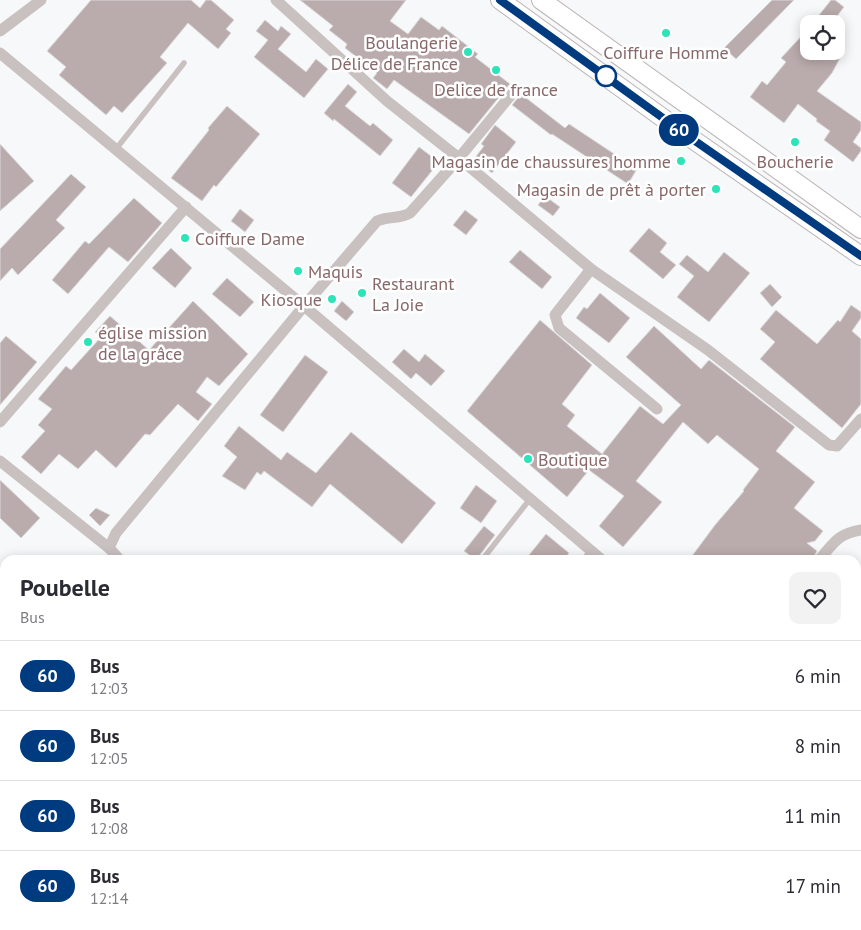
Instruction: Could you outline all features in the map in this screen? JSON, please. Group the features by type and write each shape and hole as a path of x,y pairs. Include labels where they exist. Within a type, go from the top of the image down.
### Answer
{"main road":[{"path":"500,0 692,139 861,256"},
{"path":"541,0 861,229"}],"street":[{"path":"0,31 41,0"},
{"path":"276,0 387,101 459,158 591,269 708,350 829,445 837,446 861,419"},
{"path":"0,53 304,306 596,555"},
{"path":"110,548 116,533 377,220 403,217 410,213 459,158 515,90"},
{"path":"0,422 186,208"},
{"path":"591,269 555,315 559,328 657,409"},
{"path":"0,461 110,548 116,555"},
{"path":"823,555 840,536 861,530"}],"lane":[{"path":"116,149 184,63"},
{"path":"486,555 530,499"},
{"path":"587,555 591,550"}],"building":[{"path":"91,0 191,0 200,8 206,0 211,0 234,20 226,29 231,33 218,49 188,23 160,57 167,63 122,113 114,106 106,115 59,75 66,67 47,51"},
{"path":"300,0 406,0 390,21 408,34 421,17 439,30 442,26 478,54 475,57 510,84 469,134 394,80 387,89 373,78 377,73 345,48 347,44 329,30 333,26"},
{"path":"772,0 794,0 736,59 724,48"},
{"path":"831,0 835,0 844,7 838,15 819,15"},
{"path":"265,20 278,31 281,26 291,34 278,49 306,72 316,59 328,69 304,98 254,57 268,40 256,31"},
{"path":"800,38 800,60 839,60 832,73 817,91 861,122 861,130 853,142 861,148 861,151 853,162 824,140 830,131 798,104 784,123 750,97 762,81 767,85 786,62 781,58"},
{"path":"348,84 357,92 345,106 370,126 373,123 393,140 380,156 324,113"},
{"path":"521,94 565,128 569,124 637,169 628,184 551,135 512,105"},
{"path":"227,106 260,134 202,201 171,178"},
{"path":"495,125 516,142 492,173 474,159 484,146 481,144"},
{"path":"0,144 34,181 0,211"},
{"path":"419,147 439,162 411,197 392,183"},
{"path":"71,174 86,187 56,220 65,228 18,275 12,268 0,281 0,249"},
{"path":"545,196 560,207 553,216 538,205"},
{"path":"134,198 162,223 128,262 109,247 68,294 52,280 85,241 89,244"},
{"path":"240,209 254,220 245,232 231,221"},
{"path":"465,210 478,220 466,235 453,225"},
{"path":"649,228 667,243 660,252 676,265 663,279 629,251"},
{"path":"171,248 192,268 175,288 152,268"},
{"path":"520,250 552,277 542,289 509,262"},
{"path":"724,252 750,273 709,322 677,297 694,276 679,264 687,255 708,272"},
{"path":"227,278 254,302 240,317 212,294"},
{"path":"770,284 782,297 772,307 760,293"},
{"path":"600,293 630,318 609,343 576,318 584,307 587,309"},
{"path":"193,301 248,354 219,386 207,377 196,392 212,404 198,421 178,404 150,435 145,434 116,468 96,450 78,469 59,454 41,474 21,457 45,431 38,425 52,409 38,399 66,366 71,370 101,337 95,332 110,316 149,350"},
{"path":"342,301 354,312 346,321 334,311"},
{"path":"851,305 861,312 861,318 852,331 861,339 861,404 842,428 760,359 775,342 760,329 776,310 817,344 838,320 840,322"},
{"path":"540,320 592,365 562,404 575,415 567,426 602,454 640,406 663,424 681,405 626,357 654,326 701,369 709,360 795,427 776,451 815,482 794,508 823,531 815,541 807,543 817,551 815,555 693,555 744,491 759,469 717,435 708,444 683,422 636,481 662,502 623,547 599,526 624,496 589,470 567,497 467,411"},
{"path":"6,336 37,362 0,405 0,343"},
{"path":"404,349 419,362 425,354 445,371 431,386 416,373 411,379 392,362"},
{"path":"305,355 328,372 283,432 260,415"},
{"path":"239,426 281,460 287,452 316,473 351,432 436,503 402,544 330,484 312,507 264,471 261,475 257,472 245,490 222,476 237,457 224,446"},
{"path":"0,480 40,518 21,538 0,518"},
{"path":"476,485 497,501 481,523 460,508"},
{"path":"96,508 110,515 100,526 89,515"},
{"path":"484,526 495,535 480,555 469,555 464,551"},
{"path":"546,534 569,553 568,555 529,555"}],"bus line":[{"name":"60","path":"500,0 685,134 861,256"}],"place":[{"name":"Coiffure Homme","path":"666,33"},
{"name":"Boulangerie Délice de France","path":"468,52"},
{"name":"Delice de france","path":"496,70"},
{"name":"Boucherie","path":"795,142"},
{"name":"Magasin de chaussures homme","path":"681,161"},
{"name":"Magasin de prêt à porter","path":"716,189"},
{"name":"Coiffure Dame","path":"185,238"},
{"name":"Maquis","path":"298,271"},
{"name":"Restaurant La Joie","path":"362,293"},
{"name":"Kiosque","path":"332,299"},
{"name":"église mission de la grâce","path":"88,342"},
{"name":"Boutique","path":"528,459"}]}
